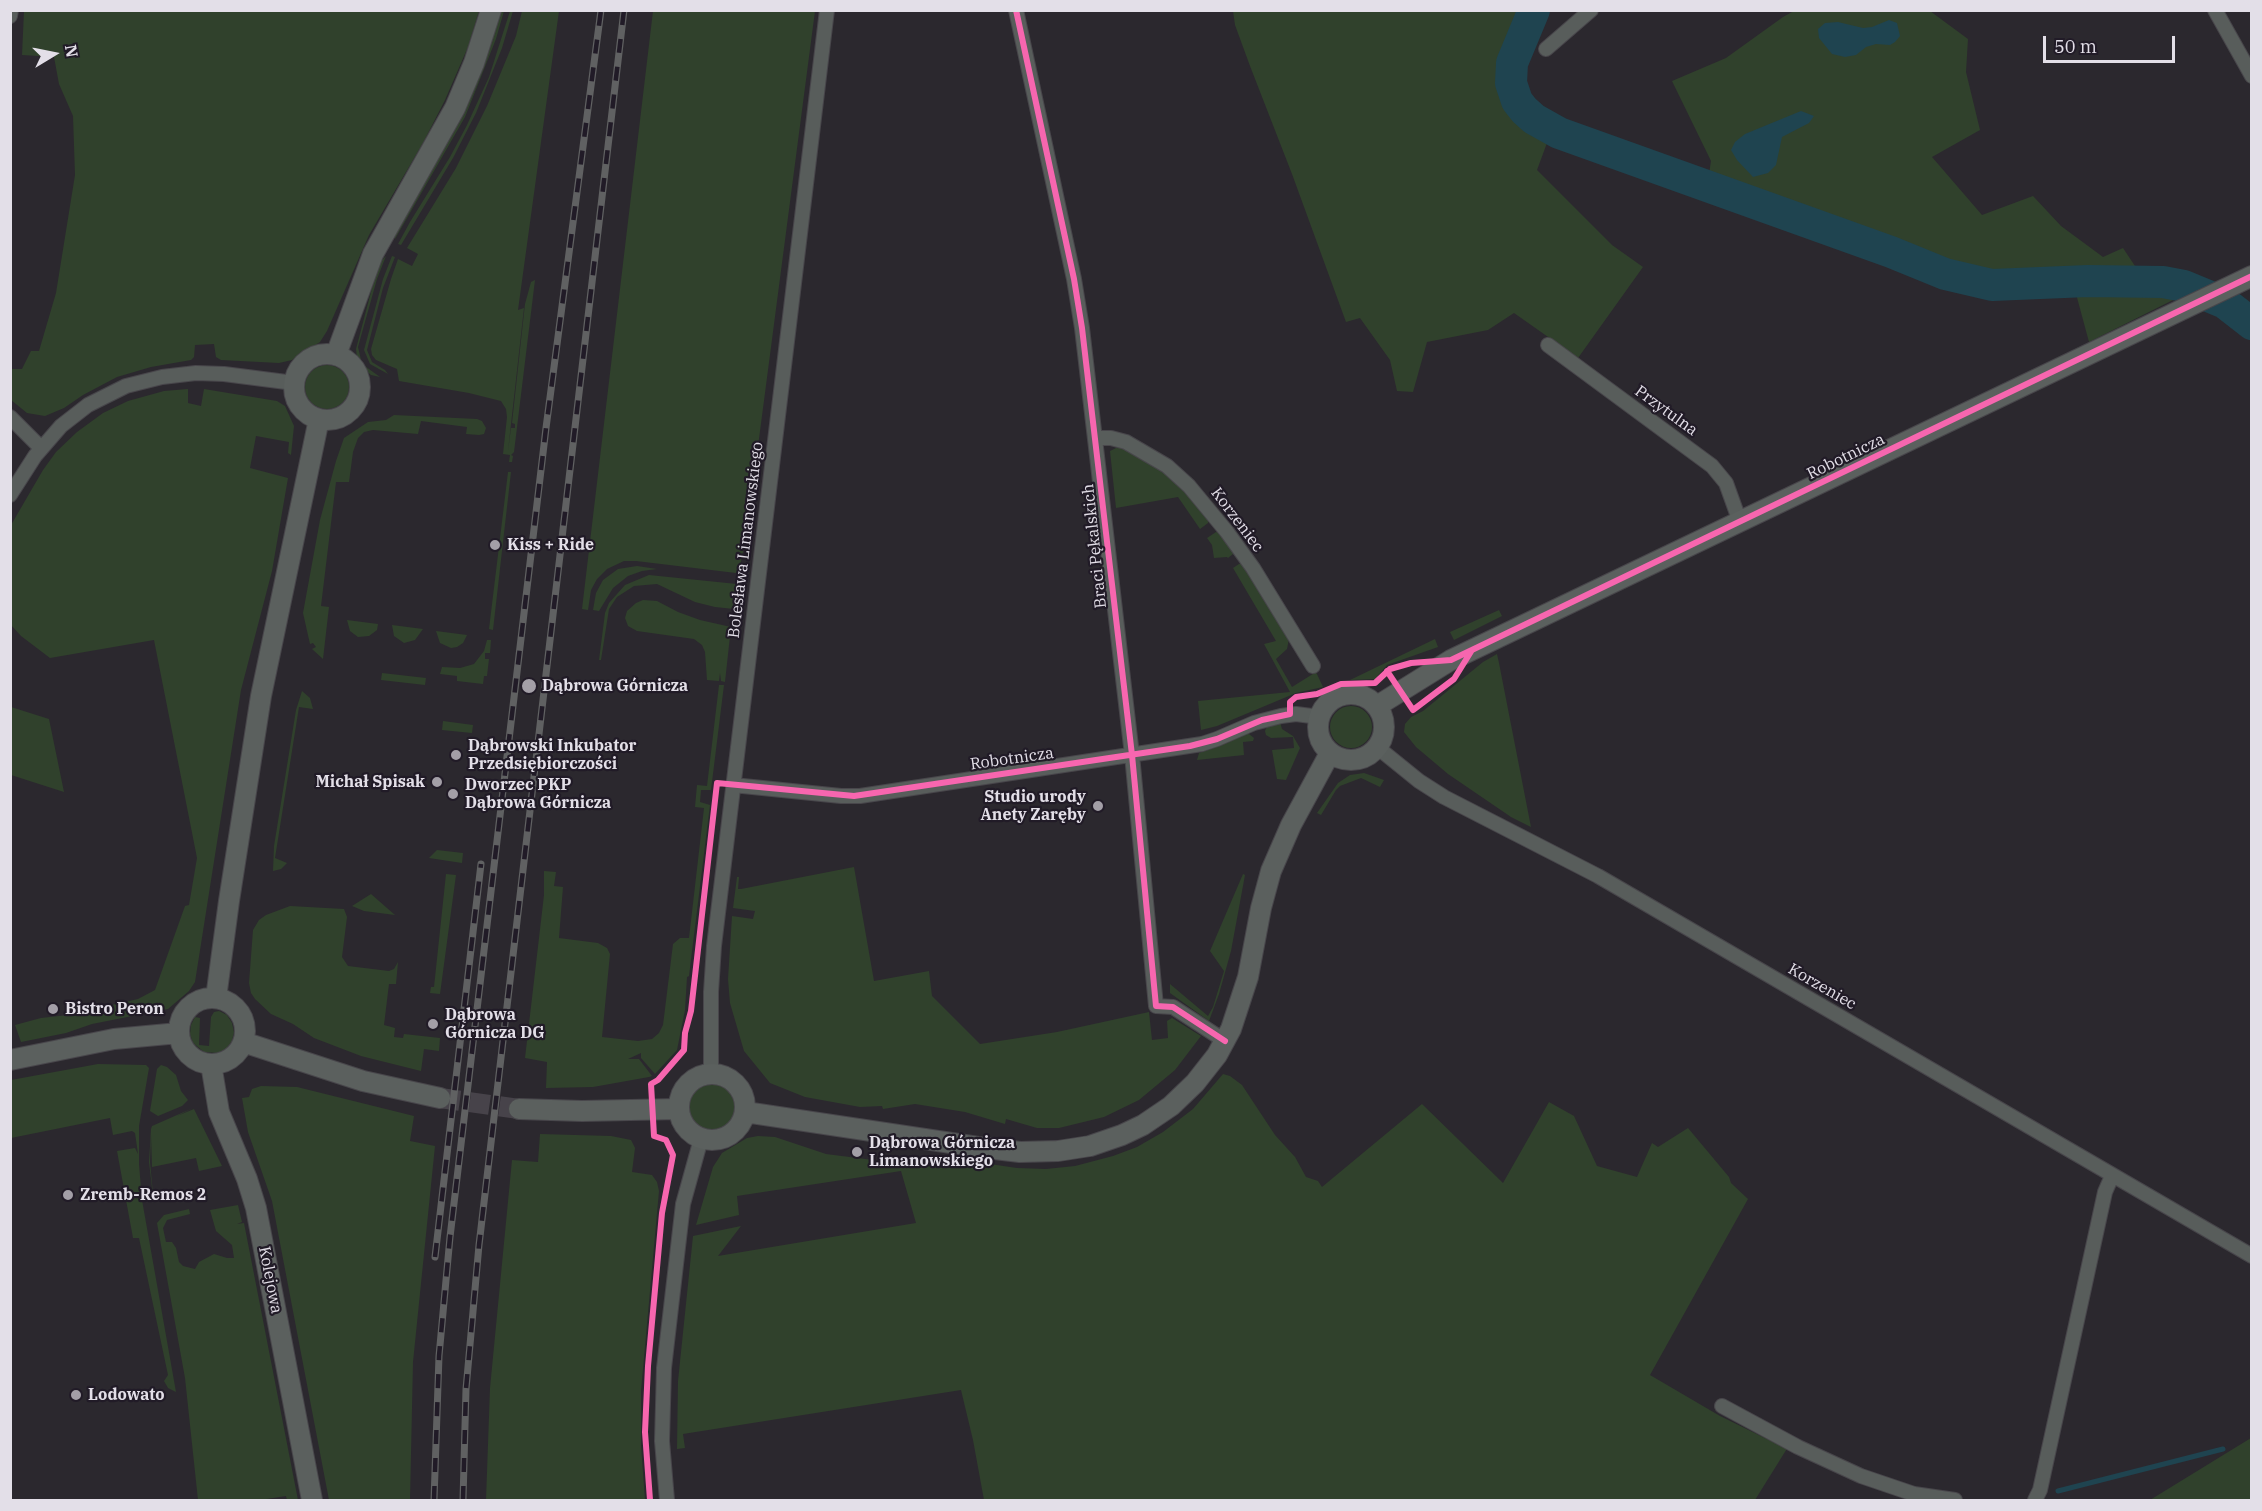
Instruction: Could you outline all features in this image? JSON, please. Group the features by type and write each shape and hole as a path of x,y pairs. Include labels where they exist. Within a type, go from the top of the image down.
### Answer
{"street":[{"path":"10,16 11,10"},
{"path":"336,355 373,255 455,108 474,63 491,10"},
{"name":"Bolesława Limanowskiego","path":"711,1074 712,970 827,10"},
{"name":"Braci Pękalskich","path":"1016,10 1074,279 1096,438 1132,755 1156,1006 1173,1008 1225,1041"},
{"path":"1546,49 1591,10"},
{"path":"2215,10 2252,76"},
{"name":"Robotnicza","path":"1377,706 1451,660 2252,276"},
{"name":"Przytulna","path":"1548,345 1712,466 1726,483 1740,522"},
{"path":"324,354 336,355 350,363 357,372 360,388 358,399 344,416 333,420 319,420 300,407 294,394 294,383 300,367 310,358 324,354"},
{"path":"10,495 41,448 61,426 88,405 118,390 171,375 206,373 294,383"},
{"path":"10,417 41,448"},
{"path":"216,998 261,696 319,420"},
{"name":"Korzeniec","path":"1096,438 1111,438 1126,442 1167,466 1189,486 1222,525 1252,568 1313,666"},
{"path":"1359,694 1377,706 1384,726 1382,739 1370,754 1357,760 1344,760 1330,753 1320,739 1318,726 1319,717 1326,704 1341,695 1359,694"},
{"name":"Robotnicza","path":"733,785 855,796 1209,742 1272,717 1296,714 1319,717"},
{"name":"Korzeniec","path":"1377,747 1444,797 1598,876 2252,1256"},
{"path":"745,1112 993,1150 1030,1152 1071,1150 1101,1143 1122,1135 1162,1112 1199,1079 1225,1041 1236,1016 1248,977 1270,871 1291,825 1330,753"},
{"path":"216,998 227,1002 238,1011 244,1023 243,1042 237,1053 229,1060 211,1064 199,1062 190,1056 181,1043 179,1033 181,1019 188,1007 200,1000 216,998"},
{"path":"10,1060 122,1038 179,1033"},
{"path":"243,1042 363,1080 440,1098"},
{"name":"Kolejowa","path":"211,1064 219,1112 247,1179 256,1208 312,1500"},
{"path":"711,1074 724,1076 738,1085 745,1099 745,1112 741,1125 730,1136 715,1141 701,1139 685,1126 679,1109 683,1092 690,1082 700,1076 711,1074"},
{"path":"519,1109 582,1111 679,1109"},
{"path":"667,1500 662,1441 664,1368 682,1204 701,1139"},
{"path":"2035,1500 2040,1490 2105,1192 2112,1176"},
{"path":"1722,1406 1861,1476 1914,1494 1955,1500"}],"green space":[{"path":"24,10 479,11 468,47 445,100 423,143 369,235 320,342 292,360 279,363 221,360 216,357 214,344 195,345 194,357 191,360 151,367 117,377 64,408 45,416 27,413 11,400 11,369 22,369 31,351 39,351 56,293 75,175 73,116 59,84 54,57 22,55"},
{"path":"501,11 504,11 496,39 465,117 395,239 394,235 409,207 458,124 484,65"},
{"path":"510,11 513,11 502,48 476,113 453,158 401,245 398,244 467,125 489,77"},
{"path":"522,11 559,11 518,310 524,308 508,451 511,428 515,428 515,424 512,423 525,304 531,282 535,280 514,452 511,455 513,456 512,462 509,462 510,455 503,454 507,417 506,409 501,401 399,381 397,369 376,360 371,349 398,259 412,266 418,254 407,248 456,168 487,106 516,36"},
{"path":"653,11 815,11 746,538 739,571 736,573 624,561 607,569 597,579 591,590 588,610 582,609"},
{"path":"1233,11 1523,11 1510,44 1504,69 1507,95 1514,110 1541,130 1547,143 1537,170 1612,245 1643,267 1578,358 1514,313 1488,330 1427,342 1413,392 1397,391 1390,360 1360,318 1346,322 1235,25"},
{"path":"1794,11 1930,11 1968,39 1966,72 1980,130 1932,157 1982,215 2033,196 2061,226 2103,257 2123,248 2137,269 2197,281 2203,285 2089,342 2072,279 2005,277 1969,272 1775,201 1709,174 1711,161 1672,81 1726,58"},
{"path":"386,256 377,279 358,347 362,364 380,377 371,375 364,369 357,358 356,349 376,273"},
{"path":"392,256 395,257 383,288 367,350 372,362 388,374 370,364 364,350 383,279"},
{"path":"327,365 343,371 349,387 343,403 327,409 311,403 305,387 311,371"},
{"path":"188,389 188,403 201,406 204,389 277,401 285,406 294,426 291,455 288,453 289,442 256,436 250,468 288,478 272,571 241,690 195,982 189,991 168,1009 92,1024 66,1033 21,1042 15,1025 138,999 155,990 185,906 189,905 197,858 154,640 50,658 21,636 11,625 11,525 43,470 56,452 77,432 103,413 128,401 164,391"},
{"path":"394,415 477,419 482,421 486,428 484,434 466,434 467,427 421,421 418,434 373,430 364,432 358,438 353,452 349,482 336,482 321,606 329,607 323,659 312,649 316,647 313,643 310,644 303,613 320,520 336,461 344,438 368,422 386,420"},
{"path":"1120,446 1173,477 1210,518 1208,523 1200,529 1178,497 1116,508 1110,451"},
{"path":"508,472 511,472 493,630 489,629"},
{"path":"1216,532 1221,532 1234,551 1228,558 1214,558 1212,545 1207,538"},
{"path":"1244,564 1289,639 1287,649 1276,659 1292,687 1316,672 1323,687 1296,693 1217,726 1201,730 1198,701 1290,692 1264,644 1276,641 1233,568"},
{"path":"637,566 657,569 628,576 613,588 599,611 593,610 596,593 603,580 618,569"},
{"path":"649,575 737,584 734,609 695,602 657,584 634,586 617,597 609,609 601,660 599,660 605,613 609,603 625,585"},
{"path":"643,600 657,601 700,620 731,627 725,682 721,681 720,673 719,681 707,680 705,652 702,645 694,639 637,631 628,626 625,618 627,611"},
{"path":"1499,610 1502,616 1454,640 1450,632"},
{"path":"347,620 378,624 377,630 369,636 358,637 350,631"},
{"path":"392,625 423,629 415,640 404,643 394,636"},
{"path":"436,631 467,635 463,643 451,648 440,643"},
{"path":"1435,639 1438,647 1387,665 1375,679 1350,680"},
{"path":"487,640 491,640 490,653 485,653 485,659 489,659 487,676 484,676 483,684 457,681 457,676 440,674 442,667 460,668 474,664 484,651"},
{"path":"1497,654 1531,827 1511,817 1448,774 1416,747 1404,732 1405,724 1411,717 1423,711 1483,662"},
{"path":"382,673 426,678 425,685 381,680"},
{"path":"719,685 724,685 711,790 701,790 700,802 710,805 689,976 687,977 685,1010 677,1050 655,1074 641,1058 641,1053 628,1059 639,1059 652,1076 649,1077 593,1087 546,1088 547,1062 525,1058 544,895 544,871 556,872 554,886 563,887 559,938 598,943 607,948 610,954 602,1037 638,1041 652,1039 663,1025 673,944 680,938 689,938 704,808 695,807 697,785 707,786"},
{"path":"302,691 310,698 313,709 299,707 275,858 287,863 281,869 273,871 274,846 296,710"},
{"path":"1351,706 1366,712 1372,727 1366,742 1351,748 1336,742 1330,727 1336,712"},
{"path":"11,707 49,719 64,792 11,775"},
{"path":"443,721 473,725 472,733 442,730"},
{"path":"1280,722 1282,729 1293,736 1300,748 1286,780 1277,779 1272,750 1294,748 1293,737 1271,738 1266,735 1265,731 1267,726"},
{"path":"1244,733 1254,738 1253,741 1243,742 1244,755 1197,760 1199,753 1229,742"},
{"path":"1364,773 1384,780 1380,787 1361,778 1340,786 1321,815 1317,813 1338,783 1350,775"},
{"path":"437,850 463,853 462,863 429,858"},
{"path":"854,867 874,981 929,971 932,996 980,1044 1057,1032 1149,1012 1152,1040 1168,1038 1167,1021 1172,1018 1201,1036 1175,1070 1139,1100 1104,1117 1059,1128 1037,1128 1006,1119 1005,1124 965,1112 915,1104 883,1109 882,1106 860,1107 805,1097 770,1083 744,1051 730,1003 728,979 732,916 753,919 755,911 733,908 737,877 739,877 738,889 741,889"},
{"path":"446,874 456,875 440,994 430,993 431,987 434,987"},
{"path":"1243,874 1245,875 1231,951 1209,1021 1170,993 1170,984 1208,1016 1224,971 1210,951"},
{"path":"371,894 395,915 364,911 352,906"},
{"path":"290,906 344,909 347,917 342,957 348,966 389,971 394,969 398,962 396,984 389,984 384,1025 395,1028 394,1037 403,1038 404,1034 440,1038 439,1051 424,1049 421,1071 361,1056 314,1038 293,1024 271,1014 255,999 249,983 253,930 259,920 266,915"},
{"path":"219,1011 227,1015 232,1023 234,1032 232,1041 226,1049 218,1053 204,1052 193,1043 190,1034 191,1025 195,1017 200,1018 199,1045 209,1046 211,1017 214,1012"},
{"path":"98,1064 146,1065 149,1068 139,1126 142,1200 176,1392 168,1388 164,1381 168,1375 139,1238 133,1238 117,1151 135,1148 138,1154 135,1133 132,1131 113,1135 110,1118 11,1138 11,1080"},
{"path":"161,1065 176,1075 181,1091 188,1100 182,1106 158,1116 150,1111 157,1069"},
{"path":"1223,1074 1242,1085 1275,1135 1295,1157 1306,1177 1318,1181 1322,1187 1422,1104 1503,1183 1549,1102 1574,1116 1597,1166 1637,1177 1652,1143 1658,1147 1688,1128 1729,1177 1731,1183 1748,1199 1650,1375 1720,1416 1788,1447 1755,1500 984,1500 961,1390 683,1434 685,1448 677,1449 678,1381 693,1236 741,1226 718,1256 916,1223 901,1171 737,1196 739,1215 696,1225 713,1167 722,1153 747,1138 758,1136 775,1137 826,1154 889,1162 935,1156 1017,1168 1046,1169 1075,1166 1137,1147 1163,1132 1193,1109"},
{"path":"712,1084 728,1091 735,1107 728,1123 712,1130 696,1123 689,1107 696,1091"},
{"path":"261,1086 297,1087 414,1116 410,1141 435,1146 413,1362 410,1500 329,1500 272,1201 248,1132 242,1098 249,1097 252,1089"},
{"path":"193,1108 177,1116 194,1109 222,1166 199,1171 196,1158 152,1167 151,1135 150,1162 154,1204 149,1162 151,1129 152,1126"},
{"path":"540,1134 611,1136 631,1140 635,1148 632,1172 652,1175 657,1182 659,1191 641,1391 641,1445 645,1500 486,1500 490,1388 512,1160 538,1162"},
{"path":"238,1205 242,1222 237,1224 244,1223 298,1500 287,1500 286,1496 260,1500 198,1500 185,1378 157,1223 164,1215 189,1209 190,1214 167,1220 163,1228 166,1242 172,1242 176,1248 179,1262 183,1266 195,1269 199,1262 214,1254 234,1258 232,1245 216,1231 210,1210"},
{"path":"2251,1438 2251,1500 2150,1500 2220,1457"}],"water":[{"path":"1889,20 1897,23 1900,36 1895,42 1890,45 1876,44 1866,47 1856,55 1845,57 1832,54 1819,38 1818,29 1825,23 1838,22 1863,28"},
{"path":"1801,111 1814,116 1809,123 1782,137 1776,165 1768,173 1753,177 1731,150 1735,142 1745,134"}],"waterway":[{"path":"1534,10 1512,63 1511,83 1517,101 1524,110 1534,119 1559,133 1891,252 1945,274 1992,285 2088,281 2163,282 2184,286 2225,303 2252,324"},
{"path":"2058,1491 2223,1449"}],"tunnel":[{"path":"440,1098 519,1109"}],"railway":[{"path":"434,1500 439,1356 450,1237 546,428 601,10"},
{"path":"463,1500 466,1389 479,1245 624,10"},
{"path":"435,1257 481,864"}],"cycle path":[{"path":"1016,10 1074,279 1082,328 1132,755 1156,1006 1173,1007 1225,1041"},
{"path":"650,1500 645,1432 648,1366 662,1213 673,1155 666,1140 654,1136 651,1084 658,1080 684,1050 685,1033 691,1011 717,783 854,796 1190,746 1217,739 1262,720 1290,714 1290,702 1296,697 1317,694 1341,684 1375,683 1390,669 1411,663 1451,660 2252,276"},
{"path":"1387,671 1413,710 1454,679 1472,650"}],"place":[{"name":"Kiss + Ride","path":"495,545"},
{"name":"Dąbrowa Górnicza","path":"529,686"},
{"name":"Dąbrowski Inkubator Przedsiębiorczości","path":"456,755"},
{"name":"Michał Spisak","path":"437,782"},
{"name":"Dworzec PKP Dąbrowa Górnicza","path":"453,794"},
{"name":"Studio urody Anety Zaręby","path":"1098,806"},
{"name":"Bistro Peron","path":"53,1009"},
{"name":"Dąbrowa Górnicza DG","path":"433,1024"},
{"name":"Dąbrowa Górnicza Limanowskiego","path":"857,1152"},
{"name":"Zremb-Remos 2","path":"68,1195"},
{"name":"Lodowato","path":"76,1395"}]}
